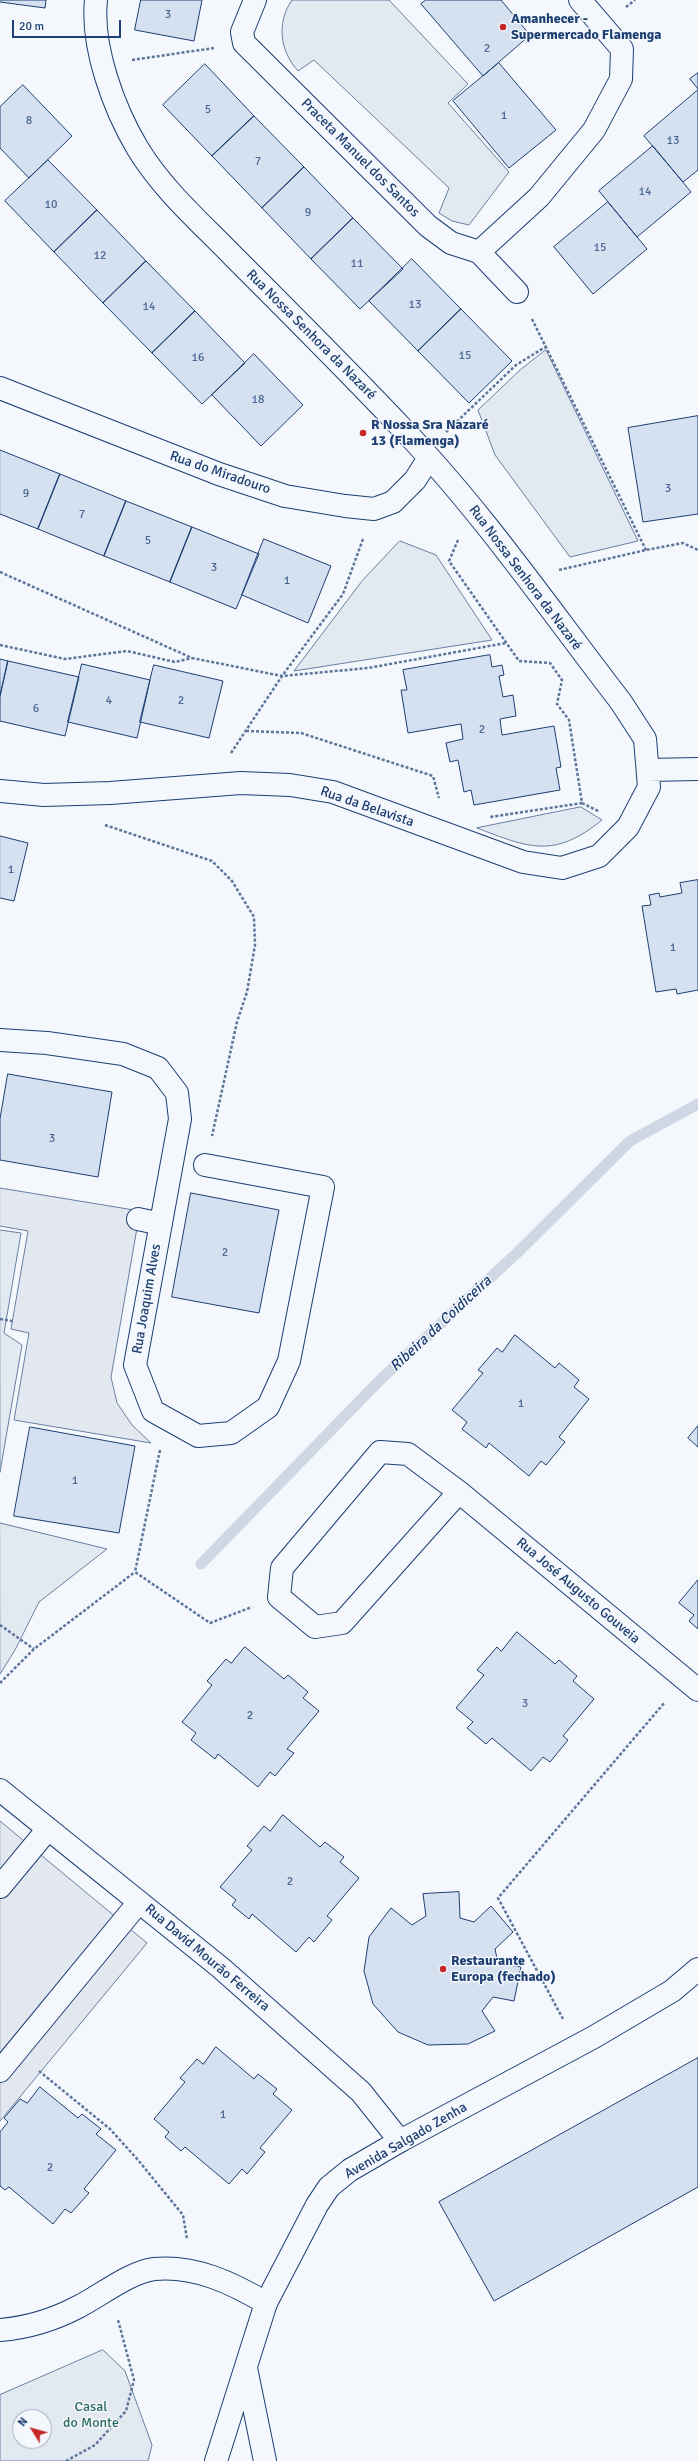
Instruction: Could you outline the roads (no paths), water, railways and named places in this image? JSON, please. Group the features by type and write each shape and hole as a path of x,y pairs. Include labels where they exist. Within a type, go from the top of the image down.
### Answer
{"street":[{"name":"Rua Nossa Senhora da Nazaré","path":"96,0 95,10 102,65 115,100 138,149 172,194 429,458 473,510 621,702 644,739 648,770"},
{"name":"Praceta Manuel dos Santos","path":"255,0 242,32 244,43 428,226 451,243 479,252 517,292"},
{"path":"479,252 544,191 594,130 620,79 622,49 580,0"},
{"name":"Rua do Miradouro","path":"0,388 218,474 285,496 374,509 393,502 415,480 429,458"},
{"path":"648,770 698,769"},
{"name":"Rua da Belavista","path":"0,791 44,796 110,793 241,783 290,785 333,792 523,862 562,868 599,856 628,827 649,787 648,770"},
{"name":"Rua Joaquim Alves","path":"0,1040 46,1043 122,1054 158,1068 177,1093 180,1119 135,1365 153,1411 198,1436 231,1433 268,1407 289,1361 323,1187 205,1165"},
{"path":"138,1219 161,1224"},
{"name":"Rua José Augusto Gouveia","path":"459,1492 342,1623 315,1627 279,1597 282,1568 380,1452 408,1454 459,1492 692,1684"},
{"name":"Rua David Mourão Ferreira","path":"0,1790 221,1968 361,2092 400,2141"},
{"path":"0,1887 48,1830"},
{"path":"0,2070 139,1902"},
{"name":"Avenida Salgado Zenha","path":"216,2461 266,2303 317,2204 329,2188 350,2170 400,2141 594,2037 672,1992 698,1969"},
{"path":"0,2330 21,2329 78,2308 114,2286 153,2270 193,2272 236,2284 266,2303"},
{"path":"246,2368 265,2461"}],"waterway":[{"name":"Ribeira da Coidiceira","path":"201,1564 380,1380 517,1253 630,1141 698,1104"}],"place":[{"name":"Amanhecer - Supermercado Flamenga","path":"503,27"},
{"name":"R Nossa Sra Nazaré 13 (Flamenga)","path":"363,433"},
{"name":"Restaurante Europa (fechado)","path":"443,1969"}],"park label":[{"name":"Casal do Monte","path":"91,2416"}]}
